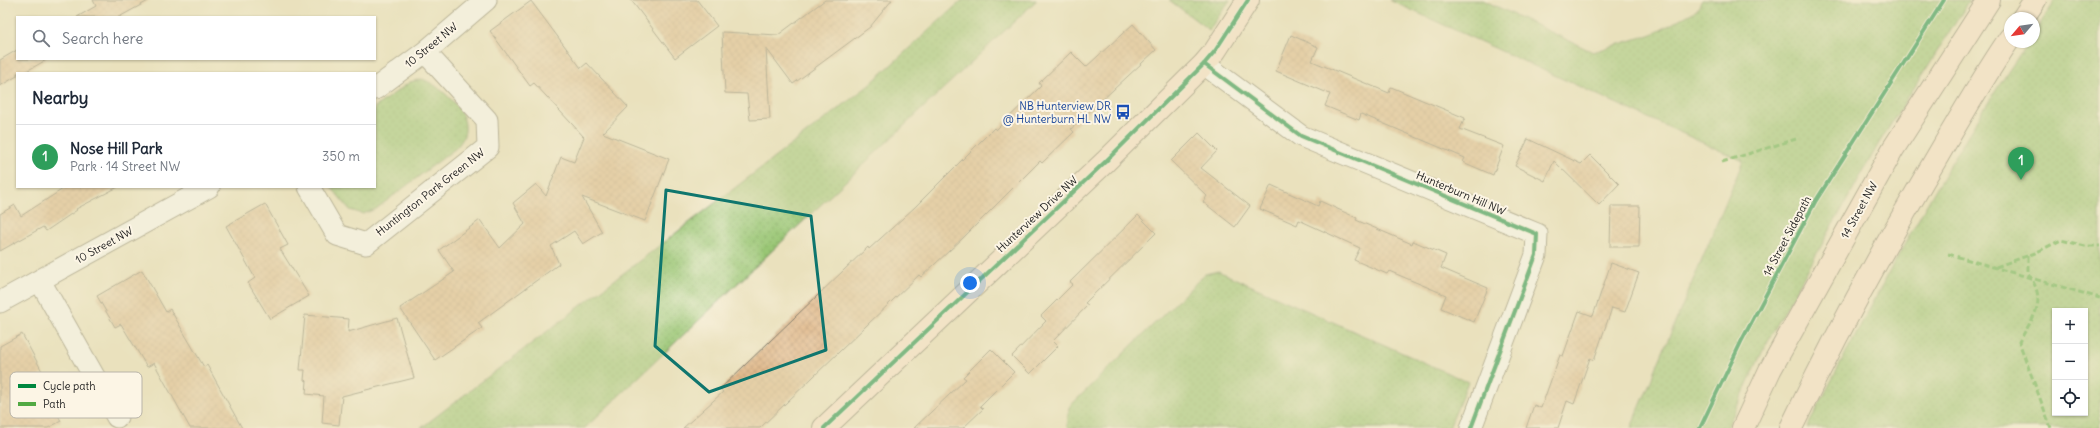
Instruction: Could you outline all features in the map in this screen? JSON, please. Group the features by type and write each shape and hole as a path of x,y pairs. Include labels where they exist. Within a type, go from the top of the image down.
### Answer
{"main road":[{"name":"Hunterview Drive NW","path":"824,428 1105,162 1204,64 1215,51 1248,0"},
{"name":"14 Street NW","path":"1743,428 1770,370 1893,150 1989,0"},
{"path":"2027,12 2035,0"},
{"path":"1791,428 1820,366 1905,212 1989,69 2004,47"}],"street":[{"name":"10 Street NW","path":"376,88 425,52 486,0"},
{"name":"Huntington Park Green NW","path":"310,188 337,235 366,244 488,147 487,120 425,52"},
{"name":"Hunterburn Hill NW","path":"1204,64 1301,136 1537,234 1536,255 1471,428"},
{"name":"10 Street NW","path":"0,302 207,188"},
{"path":"40,281 92,372"}],"highlighted area":[{"path":"666,190 811,216 826,350 709,392 655,346"}],"green space":[{"path":"962,0 1037,0 585,428 421,428 868,86"},
{"path":"1169,0 1230,0 1209,30"},
{"path":"1389,0 1483,0 1593,52 1655,33 1697,10 1702,0 1970,0 1879,143 1765,346 1727,428 1631,428 1743,161"},
{"path":"2056,0 2100,0 2100,428 1807,428 1858,329 1939,183 1997,88 2024,48 2040,48 2040,24"},
{"path":"422,79 442,91 455,104 464,118 465,132 462,140 456,148 376,209 363,214 350,210 332,188 376,188 376,106 410,82"},
{"path":"1218,271 1468,382 1449,428 1069,428 1067,426 1069,407 1205,274"}],"building":[{"path":"93,0 150,0 121,16 79,16 96,6"},
{"path":"631,0 697,0 717,26 675,58"},
{"path":"825,0 892,0 870,27 793,84 766,48 770,119 750,120 747,94 725,93 722,32 778,35"},
{"path":"531,1 581,68 587,63 628,107 603,133 669,159 645,221 582,197 602,232 583,244 574,231 551,246 559,264 478,323 482,328 435,360 400,308 454,272 439,250 480,220 500,248 525,224 513,203 536,184 546,196 561,157 574,162 584,137 534,83 530,86 490,31"},
{"path":"1133,24 1156,50 1071,129 1074,132 1042,163 1040,161 963,238 921,277 919,275 760,428 683,428 723,392 720,389 868,247 869,249 915,207 994,128 996,130 1041,86 1039,83 1071,52 1086,67"},
{"path":"1291,35 1318,47 1312,61 1389,93 1391,87 1465,118 1460,129 1504,146 1493,175 1463,162 1465,158 1361,114 1359,120 1325,106 1330,94 1276,71"},
{"path":"16,51 16,60 46,60 25,72 16,72 16,77 0,86 0,60"},
{"path":"1199,133 1217,151 1201,168 1250,206 1235,227 1203,202 1207,196 1171,161"},
{"path":"1528,139 1581,164 1590,155 1619,184 1599,205 1554,161 1545,181 1515,166"},
{"path":"1271,185 1318,206 1320,201 1357,218 1356,220 1412,244 1413,241 1446,255 1441,268 1488,288 1474,322 1441,308 1446,295 1389,271 1387,274 1354,260 1360,248 1299,220 1297,225 1260,209"},
{"path":"64,188 116,188 76,209 77,210 46,231 43,227 0,251 0,214 15,205 21,216"},
{"path":"265,204 288,245 280,249 309,296 270,319 248,283 255,278 226,226"},
{"path":"1611,206 1640,206 1639,247 1610,247"},
{"path":"1138,215 1156,233 1085,303 1088,305 1053,341 1058,346 1030,374 1012,356 1046,321 1041,316 1073,284 1070,282"},
{"path":"1611,263 1639,273 1625,312 1612,308 1594,360 1590,358 1574,404 1567,401 1558,428 1526,428 1534,405 1541,408 1560,355 1563,356 1579,311 1593,316"},
{"path":"142,270 166,312 170,309 204,367 207,365 242,428 190,428 154,363 147,367 121,324 115,327 97,296"},
{"path":"305,315 349,319 348,332 397,318 414,378 342,396 339,425 322,423 324,396 306,394 307,381 304,380 305,370 300,370"},
{"path":"22,334 42,372 10,372 10,418 59,418 61,421 48,428 0,428 0,346"},
{"path":"991,349 1014,372 980,406 983,409 963,428 914,428 966,379 963,377"}],"marked path":[{"path":"1722,162 1796,139"},
{"path":"1996,267 2035,253 2061,240 2085,246 2100,246"},
{"path":"1948,254 2031,278 2036,287 2038,303 2033,318 2019,342 2051,428"},
{"path":"2028,256 2028,273 2031,278 2100,298"}],"cycle path":[{"path":"824,428 1105,162 1204,64 1215,51 1248,0"},
{"name":"14 Street Sidepath","path":"1700,428 1742,340 1815,202 1944,0"},
{"path":"1204,64 1301,136 1537,234 1536,255 1471,428"}],"place":[{"name":"NB Hunterview DR @ Hunterburn HL NW","path":"1123,112"},
{"name":"Nose Hill Park","path":"2021,180"}]}
